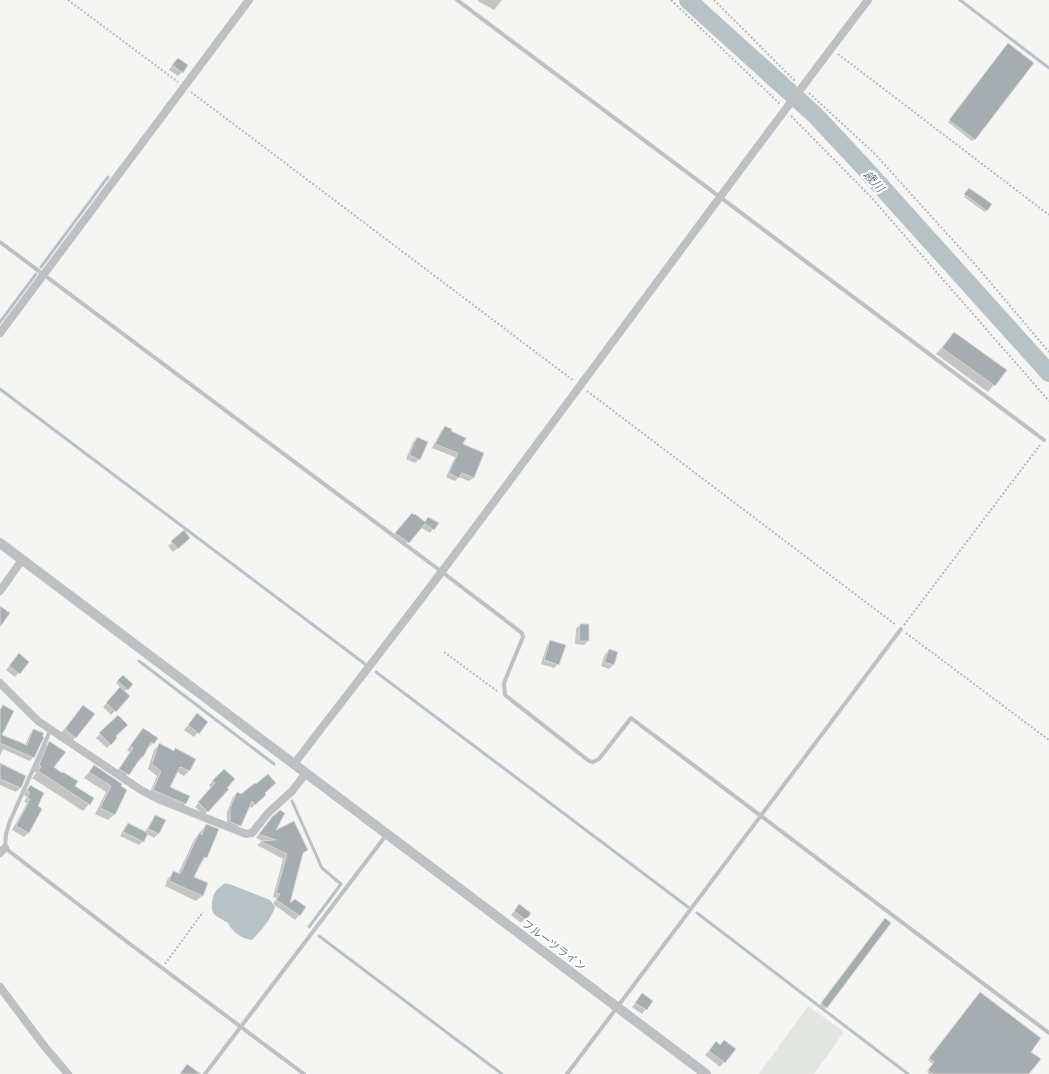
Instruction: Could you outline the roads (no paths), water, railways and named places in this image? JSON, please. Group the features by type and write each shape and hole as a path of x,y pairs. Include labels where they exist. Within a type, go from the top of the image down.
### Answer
{"street":[{"path":"0,333 249,0"},
{"path":"294,764 442,572 800,89 868,0"},
{"name":"フルーツライン","path":"0,544 706,1074"},
{"path":"0,591 22,560"},
{"path":"0,683 38,721 141,790 158,799 246,834 252,833 268,813 292,791 306,773"},
{"path":"0,987 45,1047 68,1074"}],"lane":[{"path":"457,0 1044,440"},
{"path":"0,242 522,633 523,637 504,683 505,695 589,761 593,762 599,759 631,718 1049,1033"},
{"path":"567,1074 901,629"},
{"path":"51,729 10,821 2,851 304,1074"},
{"path":"205,1074 388,834"}],"waterway":[{"name":"歳川","path":"688,0 815,115 1049,373"},
{"path":"960,0 1049,68"},
{"path":"41,267 108,177"},
{"path":"0,322 36,274"},
{"path":"0,389 365,664"},
{"path":"139,661 274,764"},
{"path":"376,672 688,907"},
{"path":"292,801 322,868 341,884 309,927"},
{"path":"697,913 908,1074"},
{"path":"319,936 502,1074"}]}
